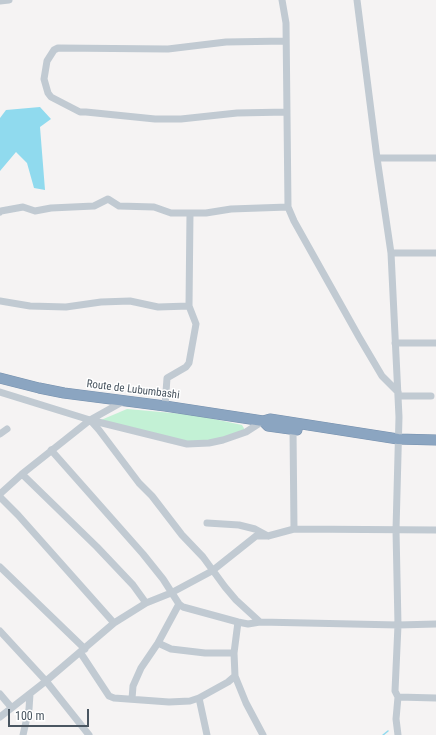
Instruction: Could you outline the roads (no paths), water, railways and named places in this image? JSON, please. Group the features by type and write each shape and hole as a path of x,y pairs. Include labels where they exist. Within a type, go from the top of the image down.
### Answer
{"highway":[{"name":"Route de Lubumbashi","path":"0,378 39,388 263,421 270,419 398,441 436,440"},
{"name":"Route de Lubumbashi","path":"263,421 268,426 436,445"}],"street":[{"path":"0,1 9,0"},
{"path":"282,0 286,22 288,207 294,221 382,376 398,394 431,396"},
{"path":"357,0 377,158 391,253 398,394 396,530 398,625 395,691 398,697 396,719 398,735"},
{"path":"286,41 226,42 168,49 58,48 54,50 47,61 44,79 48,93 51,97 80,112 160,119 182,119 237,113 287,112"},
{"path":"377,158 436,158"},
{"path":"0,212 23,207 35,211 51,208 94,206 108,199 119,206 154,207 171,213 206,213 231,209 288,207"},
{"path":"165,406 167,378 190,363 196,324 189,306 190,213"},
{"path":"391,253 436,253"},
{"path":"0,301 30,306 66,307 101,302 130,301 158,307 189,306"},
{"path":"395,344 436,343"},
{"path":"0,392 90,420 187,444 199,444 223,440 236,436 263,421"},
{"path":"0,494 51,450 90,420 125,401"},
{"path":"90,420 139,484 152,496 182,535 203,557 212,571 236,600 260,622"},
{"path":"0,434 7,428"},
{"path":"293,429 294,529"},
{"path":"51,450 143,554 179,604 183,607 248,624 260,622 398,625 436,624"},
{"path":"22,474 97,548 132,585 146,603"},
{"path":"0,497 18,515 114,623"},
{"path":"207,523 239,525 255,529 268,536"},
{"path":"0,717 46,681 114,623 146,603 172,593 212,571 256,536 268,536 294,529 436,530"},
{"path":"0,567 83,650 109,696 114,698 169,702 190,701 199,698 228,682 235,676"},
{"path":"132,699 133,686 141,668 158,643 179,604"},
{"path":"238,622 234,653 235,676 246,703 262,735"},
{"path":"0,631 46,681 89,735"},
{"path":"158,643 171,649 205,653 234,653"},
{"path":"0,694 11,707"},
{"path":"23,735 30,694"},
{"path":"398,697 436,698"},
{"path":"199,698 207,735"}],"water":[{"path":"40,107 51,119 40,127 45,190 34,188 27,163 16,152 0,171 0,118 6,110"}],"waterway":[{"path":"383,735 388,731"}]}
